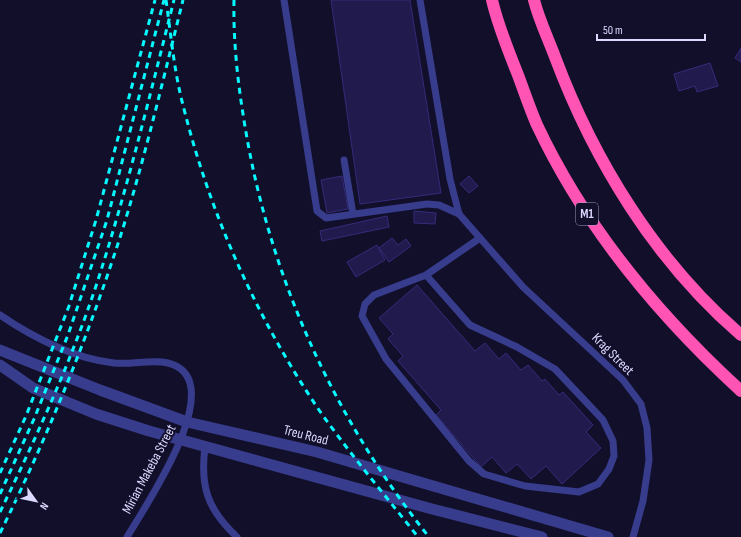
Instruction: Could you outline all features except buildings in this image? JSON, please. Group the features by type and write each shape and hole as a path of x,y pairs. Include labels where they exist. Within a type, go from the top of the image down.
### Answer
{"highway":[{"name":"M1","path":"492,0 497,20 537,125 583,208 641,287 704,358 741,391"},
{"path":"534,0 571,101 601,158 640,222 679,273 741,335"}],"street":[{"name":"Treu Road","path":"0,350 107,393 188,422 317,452 608,537"},
{"path":"0,365 33,388 96,414 204,446 432,509 542,537"}],"lane":[{"path":"284,0 317,211 326,218 427,204 438,205 459,214"},
{"path":"420,0 450,179 459,214"},
{"path":"344,160 352,214"},
{"name":"Krag Street","path":"459,214 523,287 623,380 640,404 647,428 649,460 643,501 633,537"},
{"path":"426,275 470,325 517,347 555,369 602,420 613,441 614,456 609,469 598,484 579,492 525,486 484,474 468,461 386,359 362,316 365,304 374,295 426,275 480,238"},
{"name":"Mirian Makeba Street","path":"0,315 37,338 96,360 115,364 160,362 175,366 186,374 192,385 192,404 188,422 181,439 127,537"},
{"path":"204,446 202,468 204,488 214,510 237,537"}],"railway":[{"path":"0,473 26,416 69,306 96,220 155,0"},
{"path":"0,494 34,419 68,335 107,220 164,0"},
{"path":"166,0 177,79 194,146 221,225 255,301 296,375 319,410 418,537"},
{"path":"0,512 27,456 64,371 97,283 128,178 174,0"},
{"path":"0,533 52,420 97,306 123,228 183,0"},
{"path":"234,0 234,35 237,69 247,138 258,192 273,246 291,298 313,349 337,398 365,446 396,493 429,537"}]}
